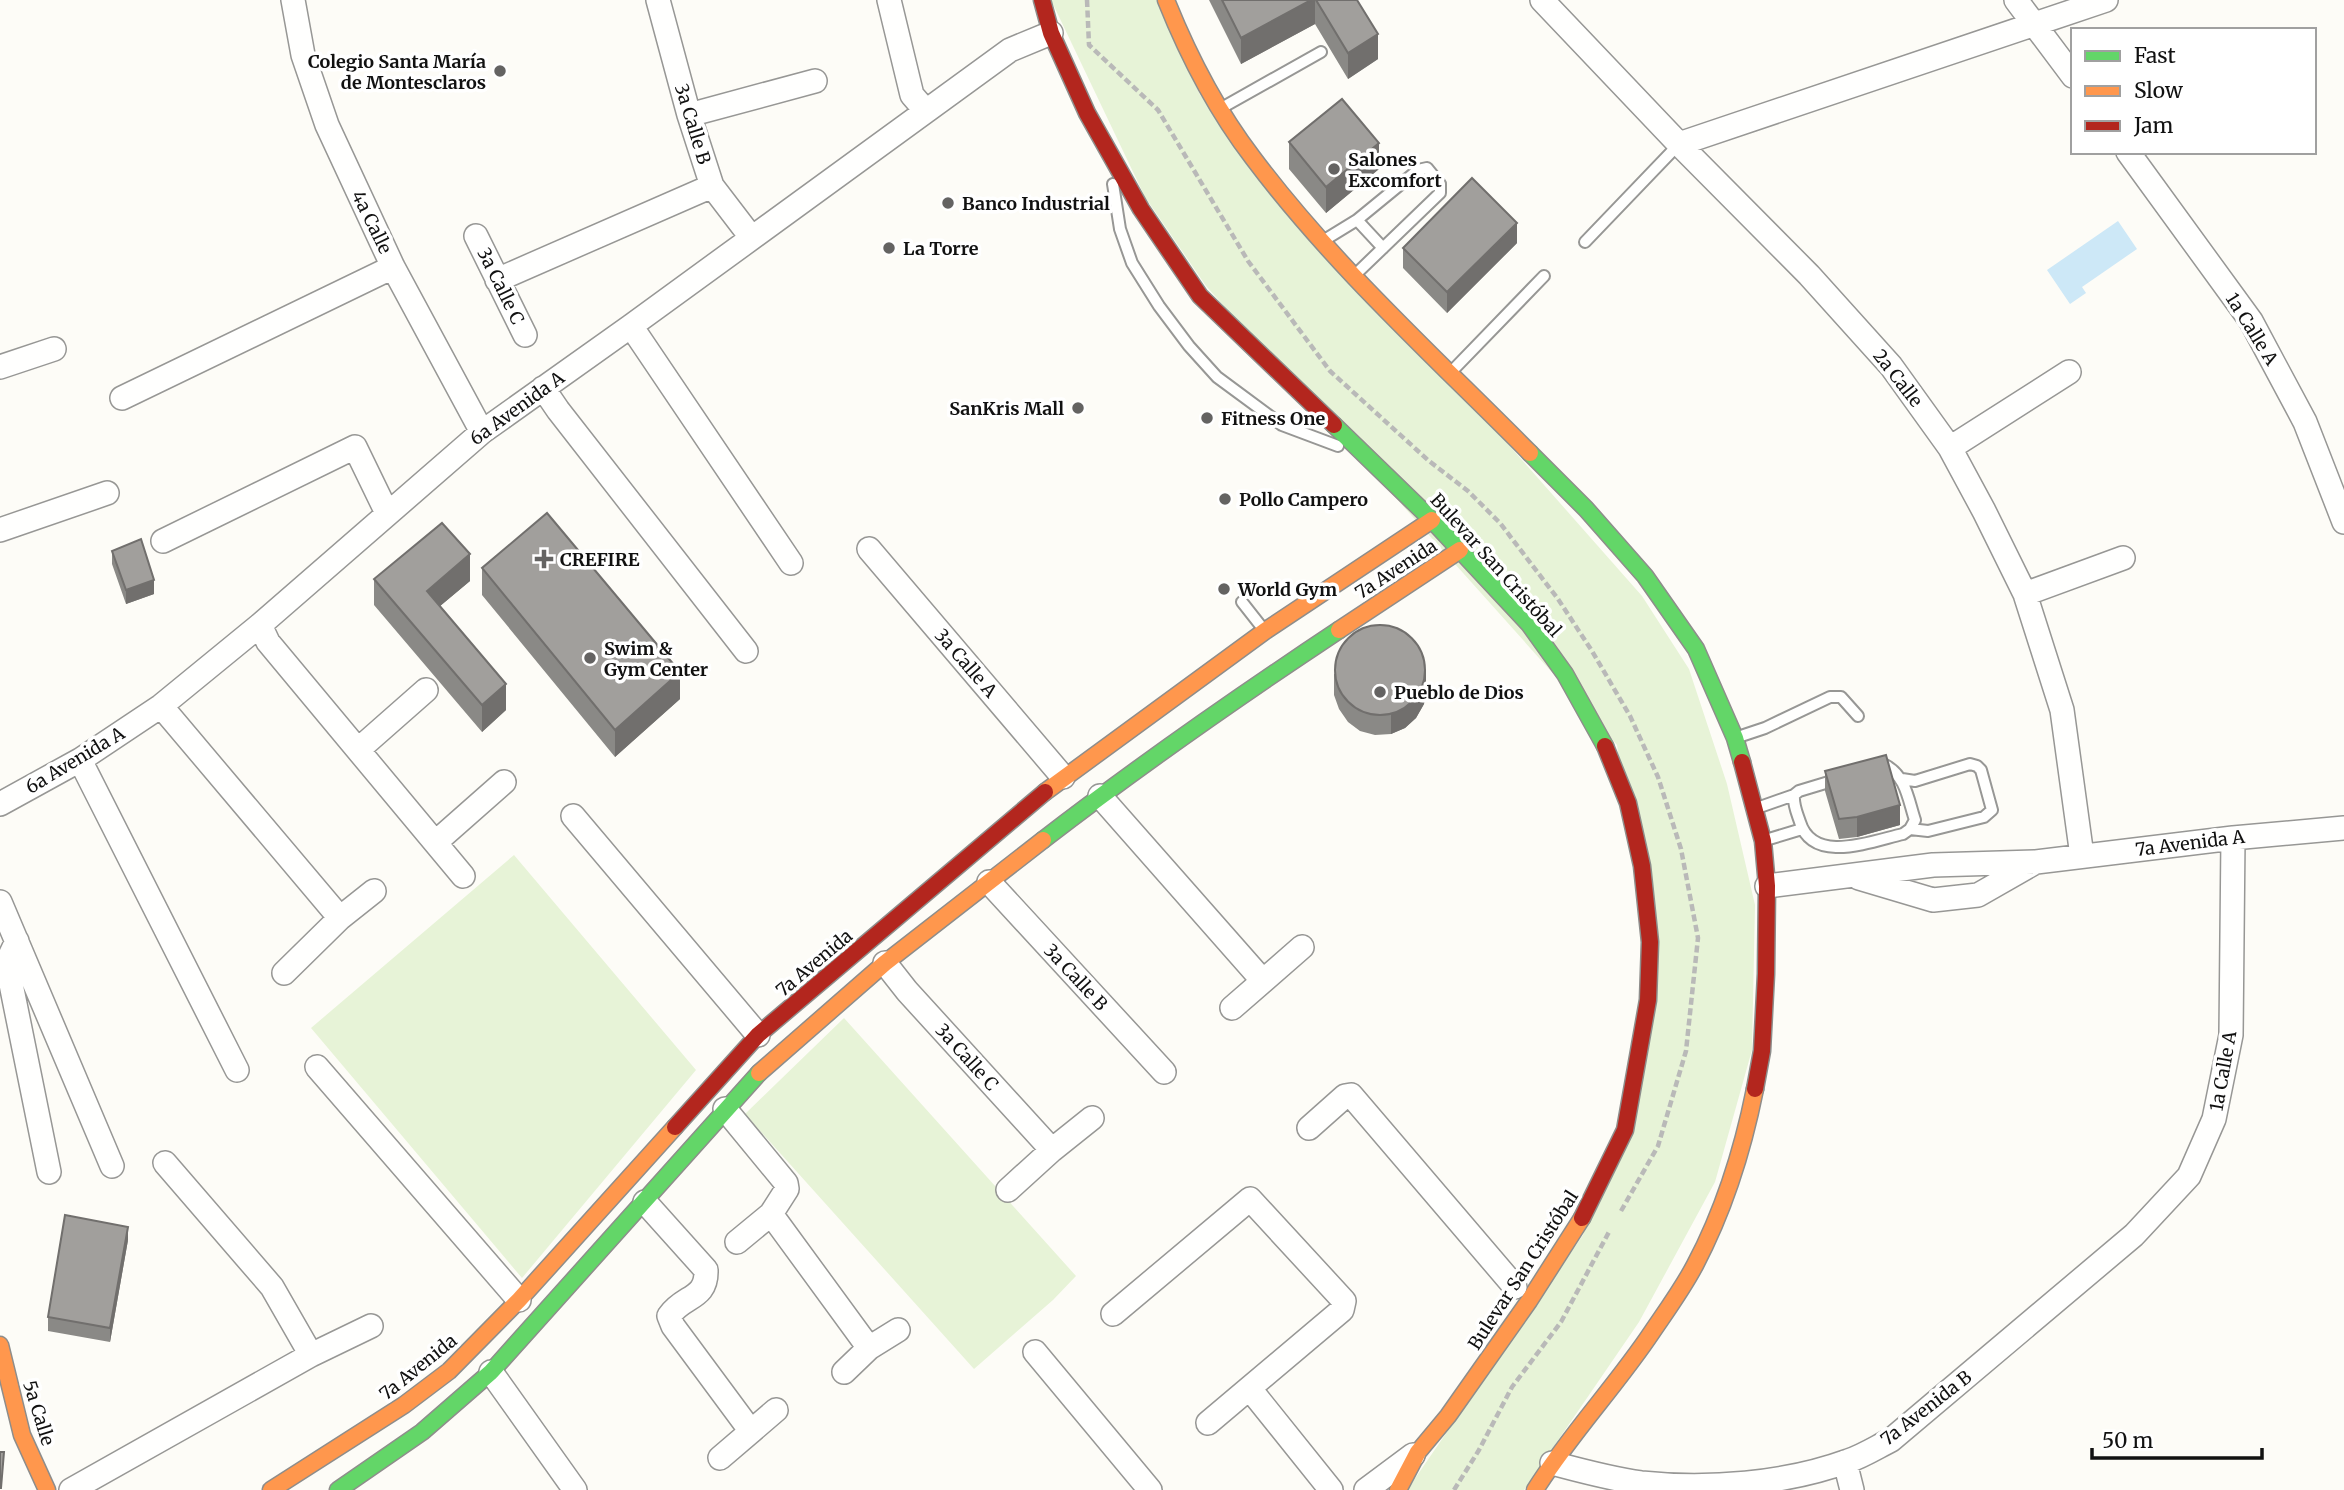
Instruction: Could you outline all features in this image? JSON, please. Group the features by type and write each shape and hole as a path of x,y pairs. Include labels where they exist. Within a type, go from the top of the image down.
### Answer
{"main road":[{"name":"Bulevar San Cristóbal","path":"1042,0 1051,33 1087,113 1141,209 1200,296 1432,520 1529,624 1565,674 1602,738 1628,803 1642,866 1650,942 1648,1000 1625,1130 1589,1206 1529,1301 1448,1416 1418,1452 1398,1490"},
{"path":"1167,0 1180,35 1220,109 1252,157 1297,213 1586,509 1645,576 1696,649 1735,738 1763,841 1767,886 1762,1051 1749,1118 1728,1188 1688,1277 1651,1334 1552,1463 1535,1490"},
{"name":"7a Avenida","path":"344,1488 422,1432 491,1372 769,1062 884,962 1100,796 1237,675 1265,631 1432,520"},
{"name":"7a Avenida","path":"271,1490 344,1446 449,1371 519,1300 758,1035 1063,777 1237,675 1460,551"},
{"name":"5a Calle","path":"0,1345 22,1435 47,1490"}],"street":[{"name":"4a Calle","path":"293,0 303,55 327,125 393,267 482,432"},
{"name":"3a Calle B","path":"658,0 689,115 712,187 751,237"},
{"path":"889,0 912,94 925,110"},
{"name":"2a Calle","path":"1542,0 1809,275 1891,366 1950,448 2025,594 2062,710 2082,856"},
{"path":"2016,0 2071,73"},
{"path":"1679,144 2106,0"},
{"name":"6a Avenida A","path":"0,804 80,760 161,706 260,625 482,432 1010,50 1051,33"},
{"path":"689,115 815,81"},
{"name":"1a Calle A","path":"2129,154 2251,321 2305,422 2344,523"},
{"path":"497,281 712,187"},
{"name":"3a Calle C","path":"476,236 525,335"},
{"path":"122,398 393,267"},
{"path":"631,326 790,563"},
{"path":"0,367 54,349"},
{"path":"1950,448 2069,372"},
{"path":"543,388 746,651"},
{"path":"163,541 355,447 387,513"},
{"path":"0,530 107,494"},
{"name":"3a Calle A","path":"869,549 1063,777"},
{"path":"2025,594 2123,558"},
{"path":"260,625 268,642 463,876"},
{"path":"359,749 426,690"},
{"path":"161,706 340,918"},
{"path":"80,760 237,1070"},
{"path":"436,842 504,782"},
{"path":"1100,796 1263,981"},
{"path":"573,816 758,1035"},
{"name":"7a Avenida A","path":"1767,886 1933,865 2036,862 2233,838 2344,828"},
{"name":"1a Calle A","path":"2134,1235 2189,1176 2214,1119 2231,1035 2233,838"},
{"name":"7a Avenida A","path":"1850,875 1933,900 1978,895 2036,862"},
{"name":"3a Calle B","path":"989,881 1164,1072"},
{"path":"284,972 340,918 374,891"},
{"path":"0,902 112,1166"},
{"path":"17,942 8,960 11,984 49,1172"},
{"path":"1233,1008 1301,947"},
{"name":"3a Calle C","path":"884,962 907,991 1052,1150"},
{"path":"317,1067 519,1300"},
{"path":"1309,1128 1345,1096 1350,1095 1515,1287"},
{"path":"725,1109 786,1183 785,1194 771,1214 737,1242"},
{"path":"1008,1190 1092,1118"},
{"path":"165,1163 272,1287 311,1355"},
{"path":"1113,1314 1247,1200 1253,1200 1343,1301 1345,1305 1342,1310 1208,1423"},
{"path":"645,1202 706,1270 707,1282 702,1290 675,1308 669,1316 673,1326 751,1430"},
{"path":"771,1214 869,1348"},
{"path":"1484,1365 1515,1287 1547,1252 1573,1231"},
{"name":"7a Avenida B","path":"1552,1463 1643,1487 1763,1486 1845,1462 1891,1440 2134,1235"},
{"path":"71,1490 311,1355 371,1326"},
{"path":"844,1372 869,1348 898,1330"},
{"path":"1035,1352 1150,1490"},
{"path":"491,1372 575,1490"},
{"path":"1250,1389 1331,1490"},
{"path":"720,1458 776,1409"},
{"path":"1366,1490 1418,1452"},
{"path":"1845,1462 1852,1490"}],"lane":[{"path":"1220,109 1321,52"},
{"path":"1585,242 1679,144"},
{"path":"1113,160 1113,193 1120,229 1132,262 1159,306 1189,346 1217,377 1282,425 1316,439 1360,452"},
{"path":"1324,241 1357,220 1418,170 1427,168 1440,184 1440,193 1355,275"},
{"path":"1357,220 1383,248"},
{"path":"1450,372 1544,276"},
{"path":"1242,602 1265,631"},
{"path":"1735,738 1765,728 1830,697 1841,697 1858,716"},
{"path":"1902,779 1915,781 1970,764 1977,766 1981,770 1992,810 1984,817 1928,831 1910,829"},
{"path":"1754,809 1799,791 1885,765 1895,770 1902,779 1915,820 1903,834 1835,848 1818,844 1802,829 1794,795"},
{"path":"1763,841 1802,829"}],"path":[{"path":"1087,0 1089,45 1158,110 1248,261 1330,371 1429,461 1468,491 1500,523 1558,598 1630,716 1658,777 1681,849 1698,937 1685,1051 1658,1146 1561,1322 1512,1388 1454,1490"}],"green space":[{"path":"1051,0 1159,0 1200,95 1642,596 1689,669 1727,784 1755,905 1752,1050 1715,1182 1639,1322 1524,1490 1407,1490 1583,1235 1654,1016 1617,745 1206,286 1145,197"},
{"path":"514,855 696,1070 522,1278 311,1028"},
{"path":"844,1018 1076,1276 1053,1300 974,1369 745,1114"}],"water":[{"path":"2118,221 2137,249 2082,287 2086,293 2070,304 2047,270"}],"building":[{"path":"1222,0 1311,0 1241,38"},
{"path":"1316,0 1357,0 1378,34 1348,53"},
{"path":"1342,99 1379,143 1326,187 1289,142"},
{"path":"1472,178 1517,223 1447,292 1403,248"},
{"path":"547,513 680,672 615,730 482,568"},
{"path":"442,523 470,554 427,591 506,684 482,705 374,579"},
{"path":"141,539 154,580 126,590 112,551"},
{"name":"Pueblo de Dios","path":"1380,625 1397,628 1412,638 1422,653 1425,670 1422,687 1412,702 1397,712 1380,715 1363,712 1348,702 1338,687 1335,670 1338,653 1348,638 1363,628"},
{"path":"1886,755 1900,805 1839,819 1825,771"},
{"path":"65,1215 128,1227 110,1328 48,1317"},
{"path":"0,1452 4,1452 1,1488 0,1488"}],"traffic: fast":[{"path":"1334,425 1432,520 1529,624 1565,674 1605,746"},
{"path":"1530,453 1586,509 1645,576 1696,649 1735,738 1742,762"},
{"path":"1043,840 1189,732 1339,630"},
{"path":"338,1490 422,1432 491,1372 759,1073"}],"traffic: slow":[{"path":"1166,0 1215,102 1284,198 1351,274 1530,453"},
{"path":"1045,792 1265,631 1432,520"},
{"path":"1339,630 1460,550"},
{"path":"759,1073 885,963 1043,840"},
{"path":"1535,1490 1638,1352 1690,1274 1715,1223 1731,1179 1755,1089"},
{"path":"271,1490 404,1405 449,1371 519,1300 675,1127"},
{"path":"1398,1490 1418,1452 1448,1416 1529,1301 1582,1218"},
{"path":"0,1345 22,1435 47,1490"}],"traffic: jam":[{"path":"1042,0 1051,33 1087,113 1141,209 1200,296 1334,425"},
{"path":"1582,1218 1625,1130 1648,1000 1650,942 1642,866 1628,803 1605,746"},
{"path":"1742,762 1763,841 1767,886 1762,1051 1755,1089"},
{"path":"675,1127 758,1035 1045,792"}],"place":[{"name":"Colegio Santa María de Montesclaros","path":"500,71"},
{"name":"Salones Excomfort","path":"1334,169"},
{"name":"Banco Industrial","path":"948,203"},
{"name":"La Torre","path":"889,248"},
{"name":"SanKris Mall","path":"1078,408"},
{"name":"Fitness One","path":"1207,418"},
{"name":"Pollo Campero","path":"1225,499"},
{"name":"CREFIRE","path":"544,559"},
{"name":"World Gym","path":"1224,589"},
{"name":"Swim & Gym Center","path":"590,658"},
{"name":"Pueblo de Dios","path":"1380,692"}]}
